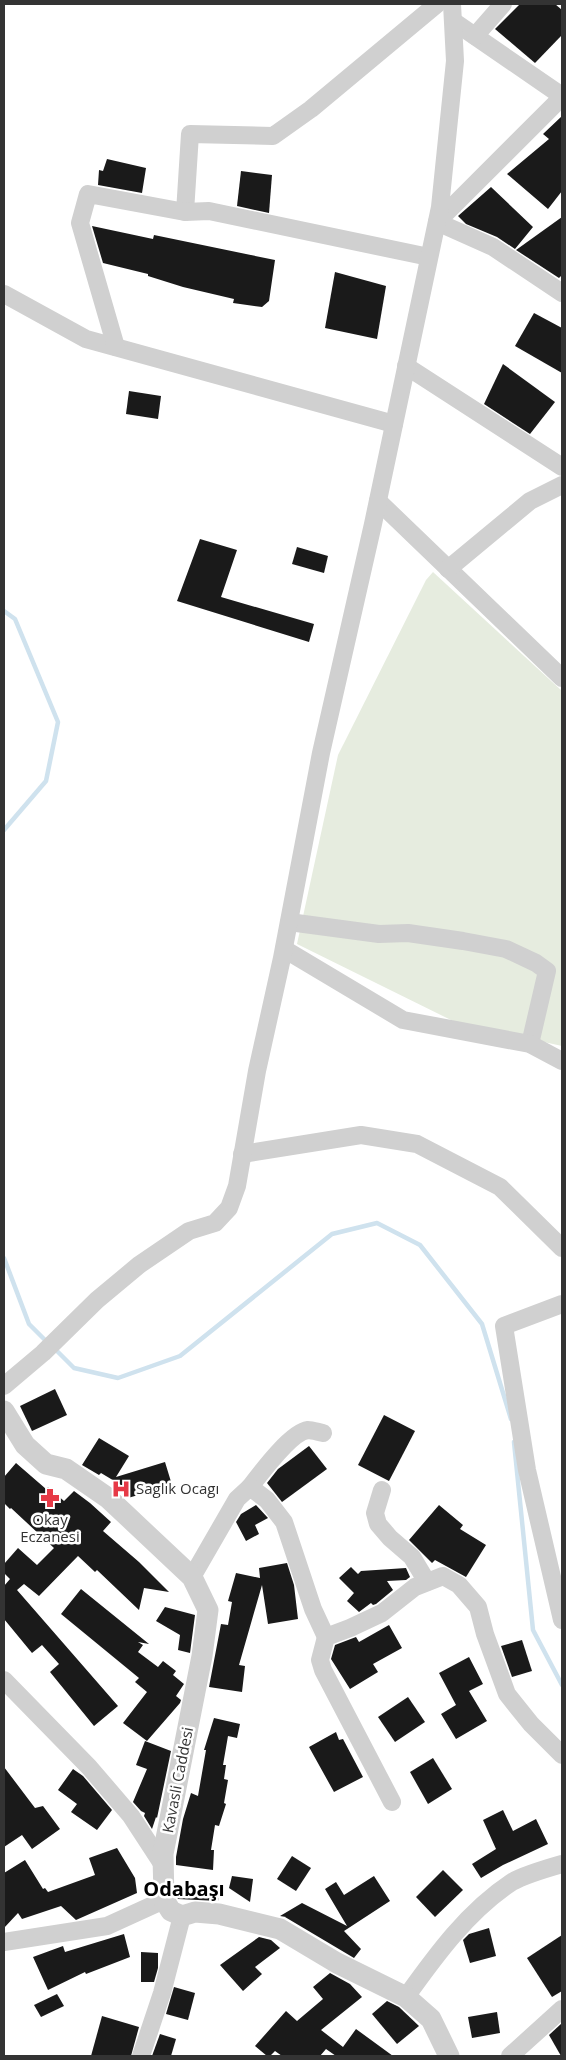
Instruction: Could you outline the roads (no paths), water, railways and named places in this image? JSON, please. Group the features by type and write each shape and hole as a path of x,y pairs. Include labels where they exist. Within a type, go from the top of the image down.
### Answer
{"street":[{"path":"185,212 190,134 273,136 311,108 437,4"},
{"path":"475,36 504,4"},
{"path":"437,222 562,96 475,36 452,12"},
{"path":"4,1386 43,1353 97,1300 139,1265 189,1231 215,1223 229,1208 237,1186 257,1071 284,949 320,753 378,501 437,222 455,61 452,12"},
{"path":"116,347 80,223 88,194 185,212 209,212 429,257"},
{"path":"437,222 493,247 562,293"},
{"path":"4,294 86,339 394,424"},
{"path":"406,366 562,467"},
{"path":"448,569 530,502 562,485"},
{"path":"378,501 562,678"},
{"path":"289,922 379,934 408,933 463,941 506,949 536,963 547,971 530,1044"},
{"path":"284,949 403,1020 530,1044 562,1061"},
{"path":"242,1154 361,1135 417,1144 500,1187 562,1248"},
{"path":"562,1304 504,1326 527,1470 562,1620"},
{"name":"Kavasli Caddesi","path":"4,1411 25,1444 46,1464 66,1469 108,1498 192,1577 208,1610 202,1656 163,1854 164,1900"},
{"path":"192,1577 237,1498 250,1487 296,1435 307,1430 323,1433"},
{"path":"250,1487 266,1500 284,1522 314,1609 326,1637 320,1660 323,1670 392,1802"},
{"path":"382,1490 375,1513 378,1524 390,1538 412,1557 427,1582"},
{"path":"326,1637 382,1613 415,1587 443,1576 459,1584 478,1607 485,1634 507,1694 531,1724 562,1755"},
{"path":"4,1680 119,1802 131,1816 163,1865"},
{"path":"406,1997 438,1952 490,1899 513,1881 562,1864"},
{"path":"4,1942 107,1926 164,1900 171,1911 182,1916 195,1912 219,1914 280,1929 337,1963 406,1997 431,2019 449,2056"},
{"path":"141,2056 162,1993 182,1916"},
{"path":"510,2056 562,2009"}],"waterway":[{"path":"4,611 15,619 58,722 46,781 4,830"},
{"path":"54,1348 74,1368 118,1378 180,1356 332,1234 377,1223 420,1245 482,1324 511,1419"},
{"path":"4,1258 29,1324 48,1343"},
{"path":"514,1442 533,1630 562,1685"}],"place":[{"name":"Saglık Ocagı","path":"121,1489"},
{"name":"Okay Eczanesi","path":"50,1498"}],"district":[{"name":"Odabaşı","path":"184,1889"}]}
